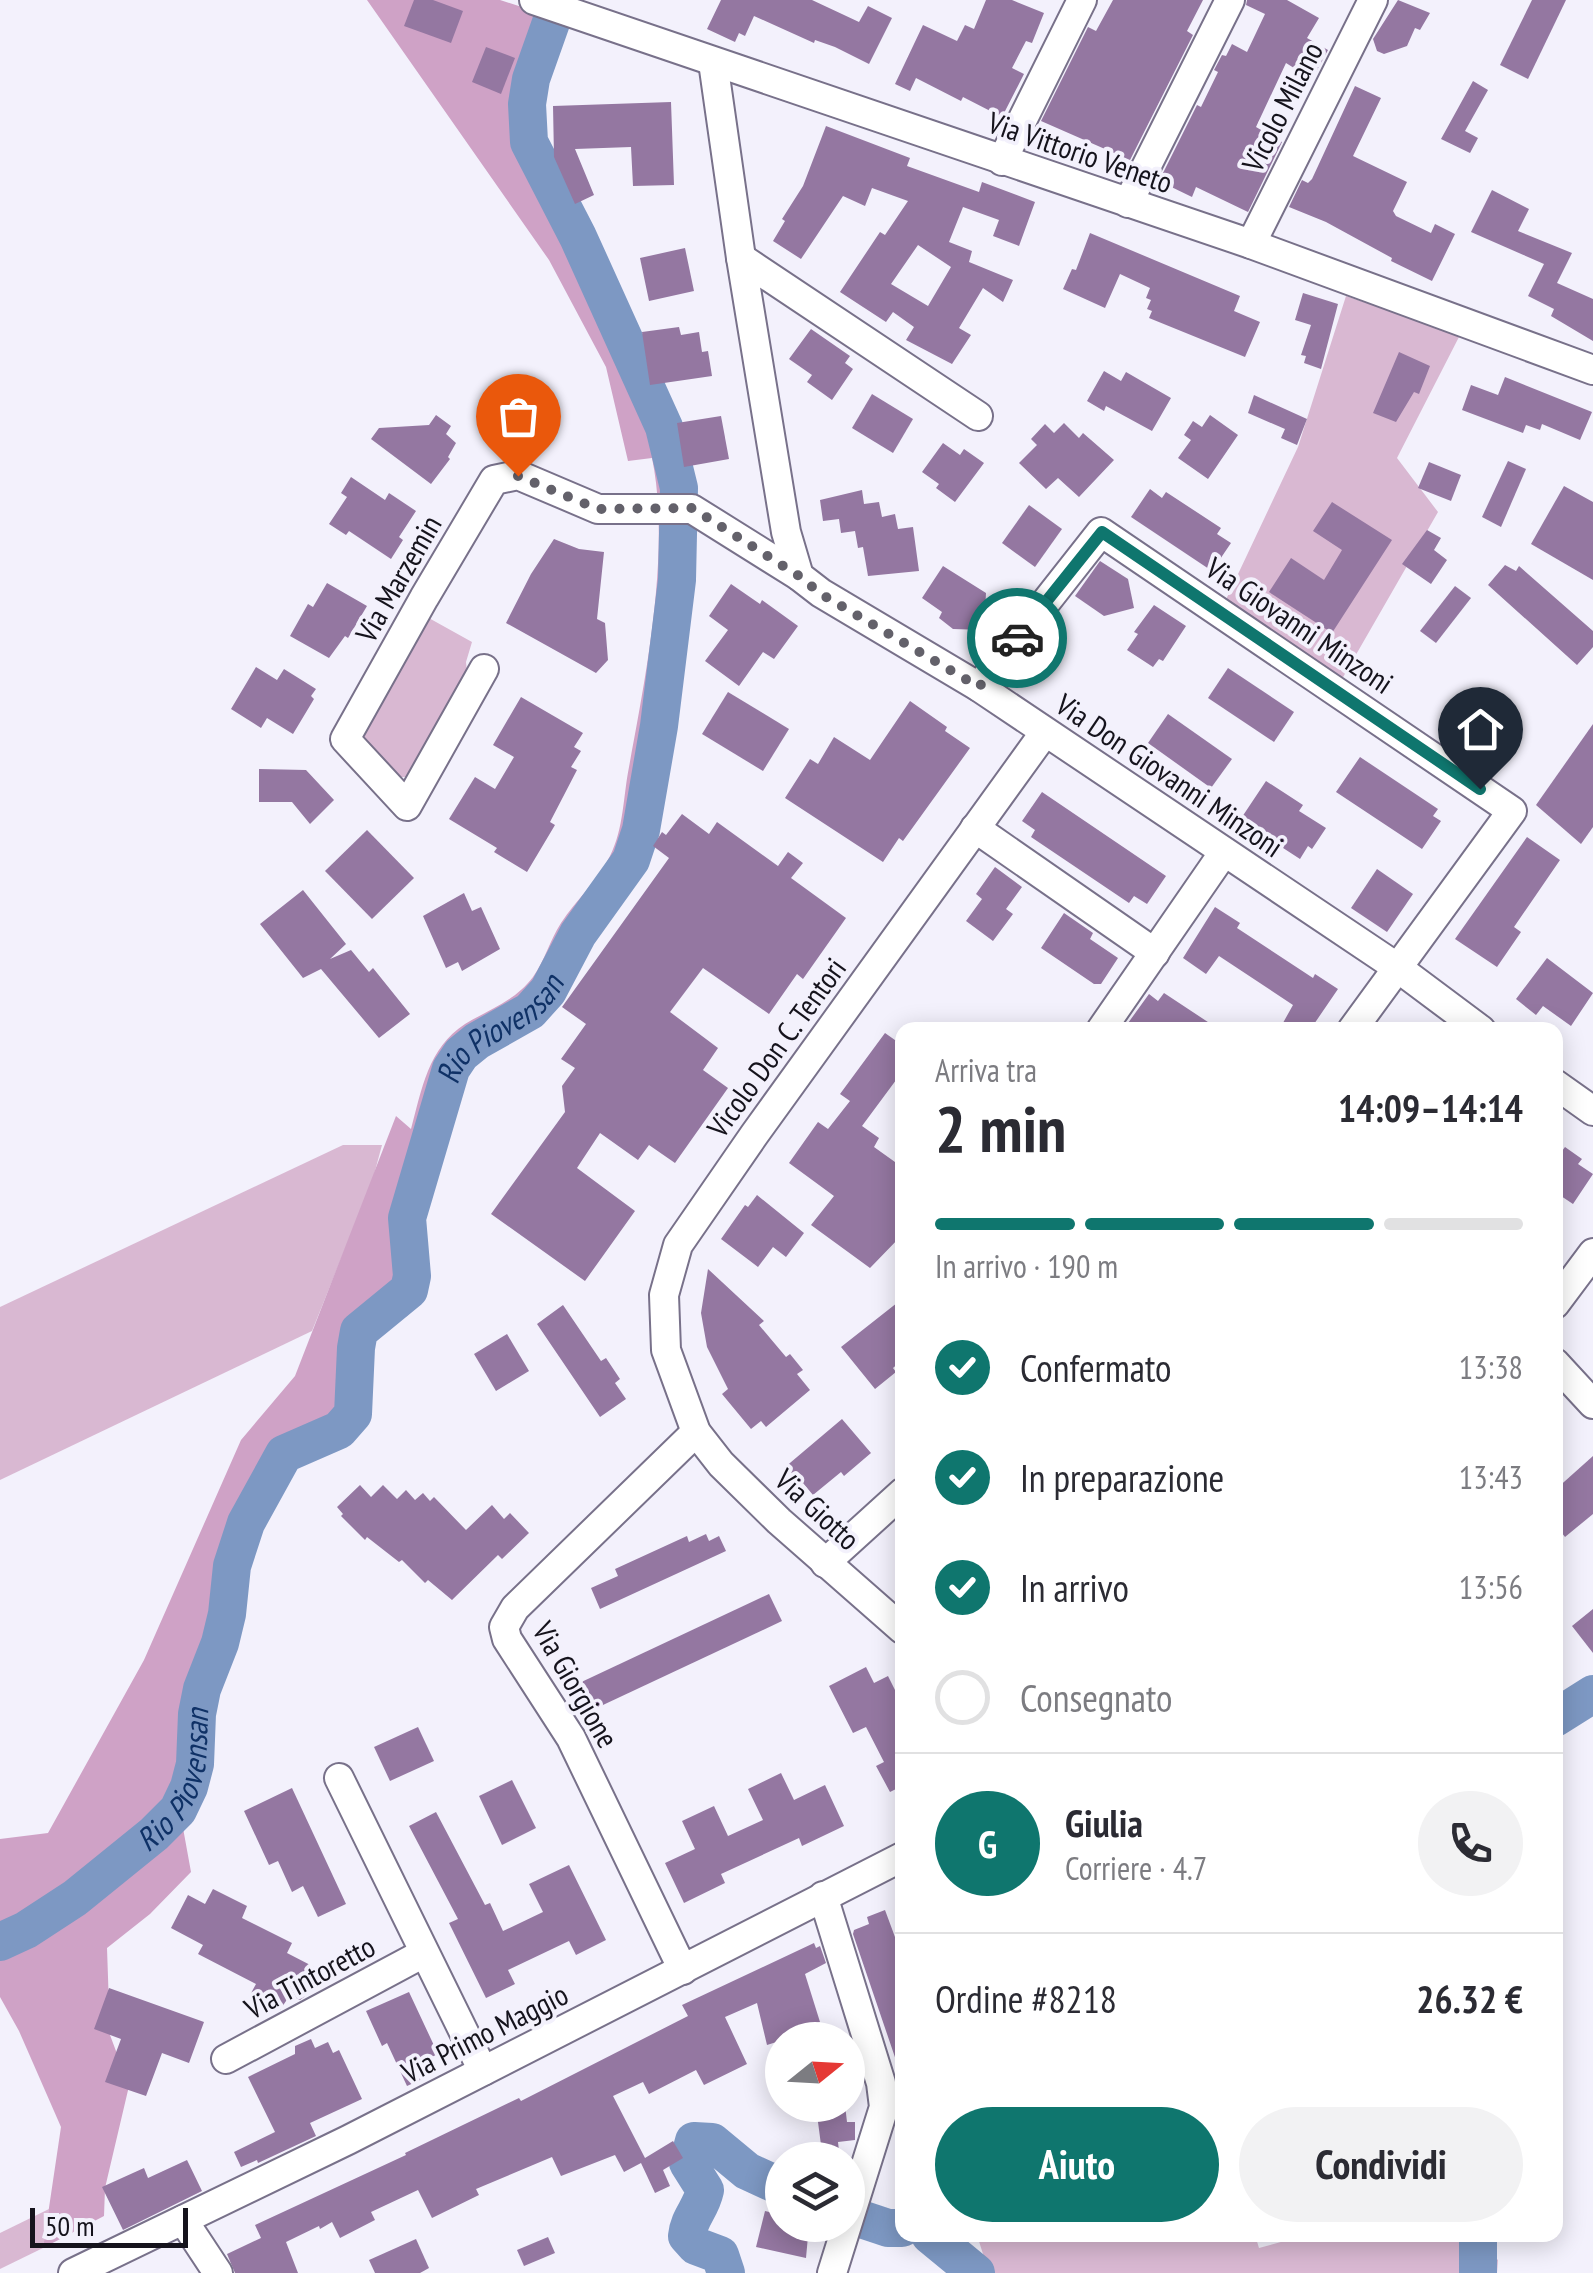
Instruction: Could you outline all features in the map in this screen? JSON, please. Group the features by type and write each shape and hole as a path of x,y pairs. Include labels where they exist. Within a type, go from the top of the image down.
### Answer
{"street":[{"path":"1002,161 1082,0"},
{"path":"1128,203 1230,0"},
{"name":"Vicolo Milano","path":"1251,244 1373,0"},
{"name":"Via Vittorio Veneto","path":"539,2 1251,244 1593,370"},
{"path":"713,62 786,532 799,576"},
{"path":"741,258 978,416"},
{"name":"Via Marzemin","path":"484,669 406,806 346,738 494,480 518,476 598,509 692,508 799,576"},
{"name":"Via Giovanni Minzoni","path":"979,687 1102,532 1512,811 1398,968"},
{"name":"Via Don Giovanni Minzoni","path":"799,576 821,594 979,687 1398,968 1470,1022"},
{"name":"Vicolo Don C. Tentori","path":"696,1432 666,1350 664,1295 678,1246 1046,732"},
{"path":"975,828 1155,952"},
{"path":"1107,1022 1224,852"},
{"path":"1358,1022 1398,968"},
{"path":"1563,1091 1593,1111"},
{"path":"1563,1294 1591,1259"},
{"path":"1563,1372 1593,1404"},
{"name":"Via Giotto","path":"696,1432 721,1464 825,1564 895,1622"},
{"name":"Via Giorgione","path":"683,1970 570,1738 507,1639 504,1627 515,1608 696,1432"},
{"path":"825,1564 895,1499"},
{"name":"Via Tintoretto","path":"339,1778 482,2070"},
{"name":"Via Primo Maggio","path":"83,2268 895,1860"},
{"path":"822,1896 881,2083 884,2108 832,2273"},
{"name":"Via Tintoretto","path":"226,2059 424,1953"},
{"path":"183,2220 218,2273"}],"shaded area":[{"path":"367,0 500,0 565,21 542,97 544,137 591,228 675,413 694,484 692,577 673,730 656,832 643,870 590,942 562,998 539,1023 487,1053 463,1076 421,1215 427,1273 423,1298 407,1316 373,1336 365,1420 348,1441 295,1465 260,1529 247,1566 241,1618 211,1718 206,1791 194,1816 183,1828 191,1872 150,1914 107,1948 110,2035 129,2086 105,2188 104,2216 43,2248 61,2127 0,1997 0,1839 48,1833 144,1660 241,1440 295,1376 396,1116 411,1129 428,1070 442,1045 465,1024 526,985 561,923 605,865 621,823 649,653 659,532 652,458 628,461 606,367 549,260"},
{"path":"1346,296 1460,335 1397,458 1438,512 1342,679 1222,608 1298,447"},
{"path":"427,617 472,642 466,662 468,683 408,777 395,777 358,739"},
{"path":"343,1145 382,1145 372,1182 312,1331 0,1480 0,1307"},
{"path":"49,2209 43,2248 0,2269 0,2233"},
{"path":"979,2242 1257,2242 1259,2248 1281,2242 1479,2242 1498,2260 1497,2273 989,2273"}],"building":[{"path":"414,0 433,0 463,11 451,43 404,26"},
{"path":"721,0 812,0 859,22 868,6 892,18 869,64 754,16 745,36 739,33 735,42 707,29"},
{"path":"986,0 1012,0 1044,13 1032,43 1026,41 1012,68 1024,74 1002,117 916,78 910,91 895,84 923,25 957,41 965,25 974,29"},
{"path":"1113,0 1203,0 1187,31 1193,35 1130,160 1041,121 1088,27 1096,31"},
{"path":"1247,0 1287,0 1319,18 1307,38 1328,50 1316,72 1298,61 1294,68 1286,63 1256,127 1282,142 1248,212 1196,187 1192,197 1159,181 1197,105 1201,107 1222,55 1226,56 1232,44 1247,52 1265,14 1246,5"},
{"path":"1398,0 1430,13 1420,30 1415,28 1407,46 1384,54 1377,51 1373,39"},
{"path":"1532,0 1566,0 1528,79 1500,65"},
{"path":"486,47 515,58 501,94 472,82"},
{"path":"1473,81 1488,90 1465,131 1478,138 1470,153 1441,139"},
{"path":"1355,86 1381,98 1353,156 1407,182 1393,211 1396,216 1431,233 1435,224 1455,234 1432,281 1326,222 1289,207 1302,180 1308,183 1312,179"},
{"path":"671,102 674,185 633,186 631,147 575,149 594,195 575,204 554,157 553,106"},
{"path":"826,126 910,158 907,166 979,192 982,182 1035,202 1019,246 993,236 999,220 963,207 949,242 972,251 969,262 1013,280 1003,302 983,288 959,328 971,335 952,364 906,340 914,327 893,312 886,322 840,292 880,232 885,235 908,201 872,188 865,206 843,196 801,259 773,241 803,186","holes":["918,245 951,267 928,306 891,284"]},
{"path":"1492,190 1529,209 1518,231 1572,253 1557,283 1593,299 1593,341 1551,316 1554,309 1528,296 1544,264 1471,232"},
{"path":"1090,233 1240,296 1234,311 1260,322 1245,357 1149,318 1151,300 1146,298 1150,288 1120,274 1105,308 1063,289 1072,269 1076,270"},
{"path":"685,248 694,291 649,301 640,258"},
{"path":"1303,293 1338,304 1321,369 1304,363 1306,356 1301,355 1311,325 1295,320"},
{"path":"679,327 681,335 699,332 702,352 708,351 712,376 650,385 642,332"},
{"path":"811,329 850,356 845,363 853,369 832,400 807,382 812,375 789,359"},
{"path":"1399,352 1430,366 1419,394 1414,392 1396,422 1373,413"},
{"path":"1104,371 1121,381 1126,372 1171,398 1152,431 1106,406 1104,411 1087,401"},
{"path":"1505,377 1592,412 1580,440 1542,424 1540,430 1526,425 1523,433 1462,410 1471,385 1498,395"},
{"path":"872,394 913,419 893,453 852,428"},
{"path":"1254,395 1307,419 1297,445 1281,438 1285,429 1248,413"},
{"path":"436,415 451,426 446,434 456,443 450,459 431,484 371,439 379,428 429,425"},
{"path":"1210,415 1238,435 1208,479 1178,458 1191,440 1184,435 1193,421 1202,427"},
{"path":"721,416 729,459 684,467 677,423"},
{"path":"1064,423 1079,438 1083,433 1114,460 1079,497 1058,478 1046,489 1019,463 1037,445 1031,439 1045,424 1054,433"},
{"path":"943,443 960,455 964,449 984,463 955,502 922,472"},
{"path":"1508,461 1526,469 1501,527 1482,517"},
{"path":"1429,462 1461,475 1451,501 1418,488"},
{"path":"351,477 385,500 389,493 416,511 399,537 403,540 391,559 349,531 346,535 329,524 347,497 341,493"},
{"path":"1564,486 1593,502 1593,580 1531,544"},
{"path":"1150,489 1162,498 1166,492 1221,528 1217,534 1231,543 1212,571 1131,517"},
{"path":"862,490 864,504 879,502 882,517 895,514 898,529 913,527 919,571 868,576 863,547 858,548 855,531 841,533 839,519 823,521 820,500"},
{"path":"1332,502 1392,540 1332,633 1269,592 1291,558 1324,580 1342,550 1313,531"},
{"path":"1029,505 1062,529 1035,567 1002,543"},
{"path":"1427,530 1441,538 1434,550 1447,560 1431,584 1402,564"},
{"path":"554,539 579,549 604,552 597,619 605,623 608,660 596,673 506,623"},
{"path":"1100,561 1128,579 1134,608 1104,616 1075,596"},
{"path":"1505,565 1516,571 1519,566 1593,631 1593,647 1577,665 1488,585"},
{"path":"943,566 986,593 984,630 953,629 939,618 942,612 922,598"},
{"path":"327,583 367,606 348,638 345,636 329,658 290,636 308,604 313,607"},
{"path":"731,584 798,626 774,659 763,652 739,686 705,661 728,630 709,616"},
{"path":"1455,586 1471,598 1436,643 1420,631"},
{"path":"1154,605 1186,626 1163,661 1159,659 1153,667 1127,650 1138,634 1134,632"},
{"path":"256,667 277,680 284,669 316,689 293,734 267,718 261,728 231,709"},
{"path":"1228,668 1294,712 1274,742 1208,698"},
{"path":"728,692 789,729 763,771 702,734"},
{"path":"521,697 583,733 574,747 581,751 571,767 577,770 550,822 555,825 527,872 449,819 475,777 495,789 514,757 493,745"},
{"path":"910,701 970,748 903,841 899,838 883,862 785,798 810,759 818,764 834,737 870,760"},
{"path":"1168,714 1232,759 1211,788 1148,743"},
{"path":"1593,724 1593,827 1581,844 1536,805"},
{"path":"1360,757 1438,809 1433,816 1441,821 1422,849 1336,792"},
{"path":"259,769 306,770 334,800 310,824 292,802 259,802"},
{"path":"1266,781 1303,805 1299,811 1326,828 1300,859 1240,820"},
{"path":"1042,792 1166,876 1147,904 1134,896 1129,903 1031,837 1035,830 1022,821"},
{"path":"682,814 709,834 717,822 778,866 788,852 803,863 791,878 846,918 803,979 797,974 769,1014 703,968 670,1012 718,1048 703,1070 728,1088 675,1163 649,1145 638,1160 600,1133 577,1168 635,1211 585,1281 491,1214 565,1112 562,1086 575,1068 561,1059 586,1024 562,1007 669,858 653,846"},
{"path":"367,830 414,878 372,919 325,871"},
{"path":"1527,837 1560,860 1514,927 1521,932 1497,967 1455,939"},
{"path":"995,867 1022,887 1006,909 1013,914 993,941 966,921 982,899 976,894"},
{"path":"1377,869 1413,894 1387,932 1351,908"},
{"path":"303,890 346,944 330,959 351,950 369,972 373,968 410,1014 379,1038 321,969 303,978 260,924"},
{"path":"464,893 472,911 481,907 500,949 462,971 458,962 446,968 423,916"},
{"path":"1215,907 1240,923 1237,928 1313,978 1315,974 1338,989 1315,1022 1283,1022 1293,1005 1219,956 1206,974 1183,958"},
{"path":"1064,913 1093,933 1090,939 1118,958 1101,984 1094,984 1041,948"},
{"path":"1547,958 1593,993 1571,1026 1543,1006 1536,1015 1516,999"},
{"path":"1164,993 1208,1022 1129,1022 1149,994 1158,1001"},
{"path":"885,1033 895,1040 895,1081 862,1126 879,1138 874,1147 895,1162 895,1242 870,1268 811,1225 834,1196 789,1163 818,1122 828,1129 850,1101 840,1094"},
{"path":"1565,1147 1582,1159 1578,1164 1593,1174 1573,1204 1563,1197"},
{"path":"757,1195 804,1233 786,1257 773,1247 758,1267 721,1239"},
{"path":"708,1269 764,1321 759,1325 786,1357 790,1354 803,1370 797,1374 810,1390 766,1427 761,1421 751,1429 722,1394 728,1389 707,1347 701,1313"},
{"path":"563,1305 601,1361 606,1358 620,1379 615,1383 626,1399 600,1417 537,1324"},
{"path":"895,1305 895,1373 875,1389 841,1347"},
{"path":"507,1334 529,1371 496,1391 474,1354"},
{"path":"842,1419 871,1453 813,1495 784,1468"},
{"path":"1593,1456 1593,1514 1565,1537 1563,1534 1563,1483"},
{"path":"360,1485 371,1497 383,1485 397,1499 406,1490 415,1500 423,1493 430,1501 434,1497 466,1530 492,1505 504,1519 510,1513 529,1533 502,1559 498,1555 452,1600 428,1580 425,1583 402,1560 399,1562 367,1537 365,1540 341,1516 337,1507"},
{"path":"706,1534 709,1541 719,1536 726,1551 600,1609 591,1588 618,1576 615,1569 687,1536 689,1542"},
{"path":"769,1594 782,1621 588,1712 575,1685"},
{"path":"1593,1609 1593,1653 1572,1626"},
{"path":"866,1667 874,1683 888,1676 895,1690 895,1790 890,1792 876,1766 884,1762 866,1727 853,1733 829,1686"},
{"path":"418,1727 434,1761 390,1781 374,1747"},
{"path":"781,1773 794,1800 825,1785 844,1826 802,1846 799,1838 721,1874 725,1883 684,1903 665,1863 695,1849 682,1821 714,1806 728,1836 763,1820 748,1789"},
{"path":"512,1780 536,1828 502,1845 479,1796"},
{"path":"292,1788 346,1904 318,1917 303,1886 292,1892 278,1861 269,1865 244,1811"},
{"path":"436,1812 503,1931 543,1912 529,1884 569,1865 606,1940 576,1955 569,1941 508,1970 515,1984 486,1998 449,1923 458,1919 409,1826"},
{"path":"213,1889 247,1906 242,1918 292,1943 287,1953 318,1969 304,1997 300,2000 290,1995 280,2010 250,1995 256,1984 198,1954 203,1945 171,1928 188,1895 205,1904"},
{"path":"885,1910 895,1937 895,2057 853,1934 869,1924 867,1917"},
{"path":"814,1943 816,1948 820,1946 826,1963 805,1974 820,2022 765,2022 765,2037 757,2003 725,2017 747,2064 704,2085 696,2070 649,2094 643,2082 613,2096 645,2158 673,2141 683,2158 663,2170 670,2186 655,2193 641,2163 624,2172 615,2155 561,2176 552,2157 476,2189 479,2195 432,2218 418,2190 371,2212 375,2220 340,2238 332,2222 320,2229 319,2226 286,2242 298,2273 235,2273 227,2254 261,2238 255,2225 519,2098 521,2101 688,2016 682,2005"},
{"path":"109,1988 204,2022 189,2063 162,2053 146,2096 105,2082 121,2039 94,2029"},
{"path":"409,1992 438,2054 423,2061 429,2076 407,2086 387,2043 382,2046 366,2011"},
{"path":"311,2039 315,2048 328,2042 333,2053 339,2050 362,2099 310,2123 316,2136 241,2167 234,2152 275,2132 248,2077 295,2054 295,2046"},
{"path":"818,2122 855,2122 855,2140 821,2142"},
{"path":"187,2160 202,2191 123,2230 102,2187 144,2168 148,2178"},
{"path":"765,2211 765,2242 807,2242 806,2258 756,2247"},
{"path":"548,2237 555,2253 524,2266 517,2250"},
{"path":"416,2239 429,2268 420,2273 375,2273 369,2260"}],"waterway":[{"name":"Rio Piovensan","path":"0,1942 75,1898 178,1810 195,1764 202,1689 220,1643 232,1566 246,1523 284,1454 339,1430 353,1414 359,1331 409,1290 412,1276 407,1218 451,1069 477,1041 530,1011 548,991 578,934 631,860 641,830 677,580 679,488 664,427 578,237 529,142 527,104 531,79 559,0"},
{"path":"1563,1713 1593,1694"},
{"path":"726,2273 720,2255 696,2246 687,2236 705,2190 688,2163 694,2141 712,2142 747,2171 765,2179"},
{"path":"865,2220 895,2228"},
{"path":"938,2242 976,2273"},
{"path":"1478,2242 1478,2273"}],"way so far":[{"path":"518,476 598,509 692,508 821,594 979,687 1017,638"}],"route":[{"path":"1017,638 1102,532 1480,789"}]}
